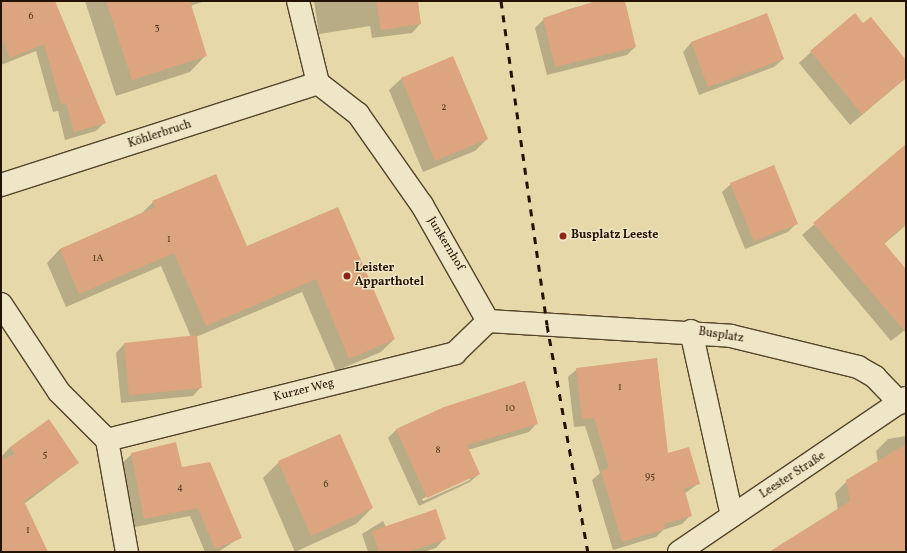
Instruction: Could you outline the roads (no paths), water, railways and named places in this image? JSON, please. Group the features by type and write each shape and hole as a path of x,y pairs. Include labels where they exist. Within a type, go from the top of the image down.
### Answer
{"street":[{"path":"298,1 318,83"},
{"name":"Köhlerbruch","path":"1,185 318,83"},
{"name":"Junkernhof","path":"318,83 358,114 422,205 488,320"},
{"path":"1,304 60,392 107,440 127,552"},
{"path":"488,320 691,331"},
{"name":"Kurzer Weg","path":"107,440 456,353 488,320"},
{"name":"Busplatz","path":"732,516 691,331 744,339 858,367 875,377 903,400"},
{"name":"Leester Straße","path":"679,552 903,400"}],"railway":[{"path":"501,1 547,325 588,552"}],"place":[{"name":"Busplatz Leeste","path":"563,236"},
{"name":"Leister Apparthotel","path":"347,276"}]}
